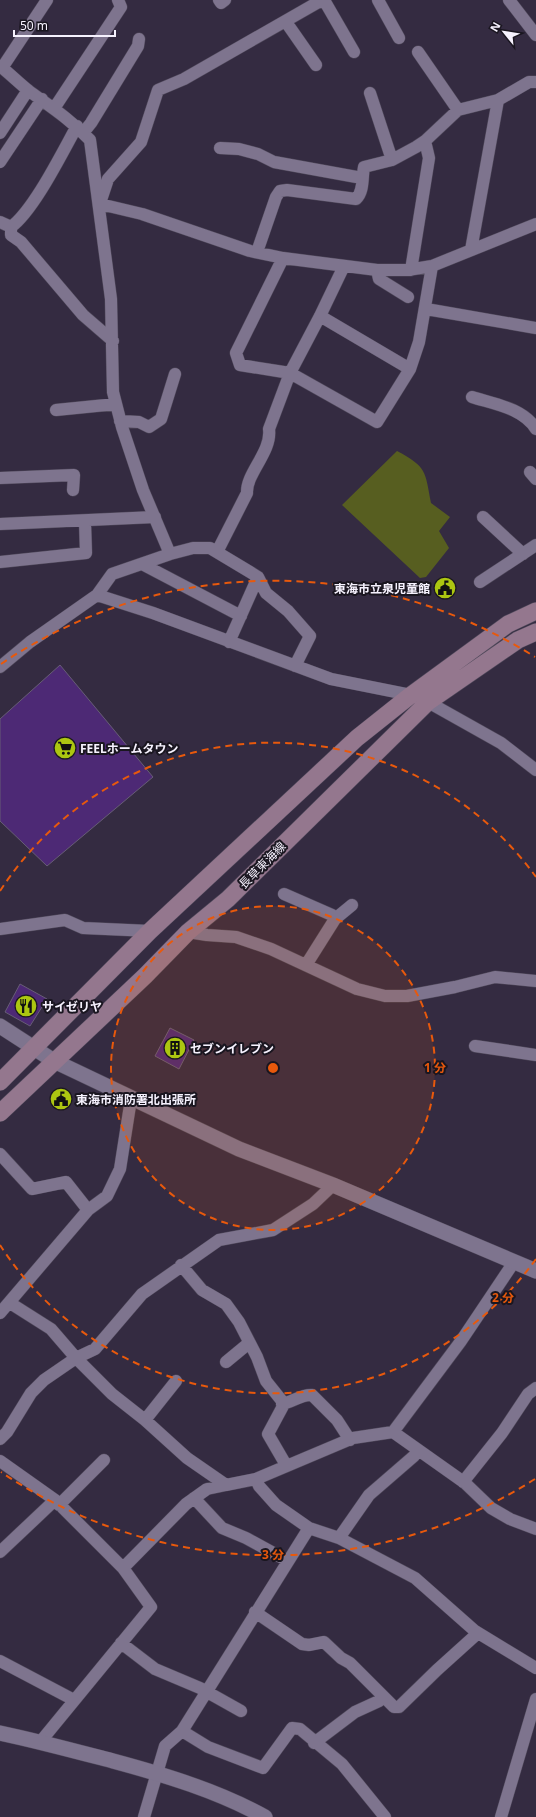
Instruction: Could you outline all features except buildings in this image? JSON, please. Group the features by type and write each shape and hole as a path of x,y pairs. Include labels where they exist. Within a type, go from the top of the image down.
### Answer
{"main road":[{"path":"0,1082 150,931 358,738 411,695 508,624 536,611"},
{"name":"長草東海線","path":"0,1113 54,1060 145,976 188,932 228,899 428,702 518,640 536,632"}],"street":[{"path":"47,0 1,67 28,90 54,107 80,129 90,140 100,204 111,299 113,392 120,421 143,490 170,554"},
{"path":"54,107 121,6 118,0"},
{"path":"219,0 221,2 225,0"},
{"path":"100,204 108,179 141,142 158,90 184,79 323,0 354,52"},
{"path":"378,0 399,38"},
{"path":"509,0 536,35"},
{"path":"286,22 316,65"},
{"path":"113,341 83,315 21,242 11,235 5,224 19,221 80,129 91,123 138,46 139,39"},
{"path":"418,52 458,110"},
{"path":"257,252 276,197 280,191 287,190 356,199 360,196 362,189 364,167 392,160 425,141 458,110 498,100 529,82 536,82"},
{"path":"0,134 28,90"},
{"path":"370,93 392,160"},
{"path":"0,162 42,99"},
{"path":"471,250 498,100"},
{"path":"411,270 429,158 425,141"},
{"path":"220,148 239,149 258,154 274,162 362,178"},
{"path":"100,204 142,214 257,252 283,258 377,270 411,270 432,266 536,224"},
{"path":"283,258 236,353 240,365 290,373 377,422 410,370 419,342 426,309 432,266"},
{"path":"217,552 247,493 247,487 258,466 270,437 268,429 290,373 344,266"},
{"path":"377,270 378,279 408,297"},
{"path":"426,309 536,328"},
{"path":"320,316 410,370"},
{"path":"120,421 139,422 149,427 162,419 175,374"},
{"path":"472,397 515,410 533,424 536,429"},
{"path":"56,410 116,404"},
{"path":"0,478 74,475 73,490"},
{"path":"0,524 85,522 154,517"},
{"path":"483,517 523,554"},
{"path":"0,562 86,553 85,522"},
{"path":"480,582 536,545"},
{"path":"0,667 30,642 97,595 112,574 170,554 193,548 210,548 258,577 266,593 288,611 310,636 295,666"},
{"path":"142,564 241,616"},
{"path":"229,642 258,577"},
{"path":"97,595 153,613 331,679 411,695 428,702 501,742 536,770"},
{"path":"284,894 332,915 335,919"},
{"path":"306,965 335,919 352,904"},
{"path":"0,930 64,920 83,928 150,931"},
{"path":"188,932 236,937 271,948 358,989 385,996 407,996 455,987 495,977 536,982"},
{"path":"0,1026 54,1060 131,1099 239,1149 333,1185 536,1271"},
{"path":"475,1046 536,1055"},
{"path":"0,1312 10,1303 88,1210 107,1196 120,1169 131,1099"},
{"path":"0,1154 32,1189 66,1182 88,1210"},
{"path":"0,1439 7,1432 31,1393 44,1380 76,1358 95,1349 142,1294 219,1240 273,1230 313,1204 333,1185"},
{"path":"123,1568 186,1504 207,1489 256,1479 286,1465 350,1440 392,1432 461,1341 514,1262"},
{"path":"182,1265 202,1290 226,1304 239,1322 257,1357 266,1381 282,1404 283,1406 268,1434 286,1465"},
{"path":"10,1303 51,1329 76,1358 112,1394 145,1420 187,1458 226,1485"},
{"path":"226,1362 249,1343"},
{"path":"145,1420 176,1381"},
{"path":"463,1482 502,1433 528,1394 536,1388"},
{"path":"282,1404 307,1394 312,1395 337,1420 350,1440"},
{"path":"392,1432 463,1482 491,1508 510,1519 536,1529"},
{"path":"338,1538 369,1496 414,1456 418,1450"},
{"path":"0,1552 104,1460"},
{"path":"0,1461 57,1502 123,1568 151,1607 41,1741"},
{"path":"256,1479 259,1486 276,1505 309,1528 338,1538 415,1578 478,1633 536,1668"},
{"path":"194,1498 222,1528 246,1538 288,1561"},
{"path":"144,1817 165,1746 182,1731 255,1612 309,1528"},
{"path":"255,1612 302,1644 309,1645 324,1642 341,1658 350,1663 394,1707 399,1707 478,1633"},
{"path":"121,1643 155,1669 206,1692 241,1711"},
{"path":"0,1661 74,1700"},
{"path":"314,1743 355,1712 379,1701 383,1697"},
{"path":"501,1817 536,1699"},
{"path":"182,1731 208,1747 263,1768 292,1728 300,1729 314,1743 342,1764 385,1817"},
{"path":"0,1733 41,1741 157,1773 239,1802 265,1817"}],"green space":[{"path":"397,451 414,461 419,466 426,477 431,503 450,517 439,531 449,548 426,577 420,578 342,505"}],"place":[{"name":"東海市立泉児童館","path":"445,588"},
{"name":"FEELホームタウン","path":"65,748"},
{"name":"サイゼリヤ","path":"26,1006"},
{"name":"セブンイレブン","path":"175,1048"},
{"name":"東海市消防署北出張所","path":"61,1099"}]}
